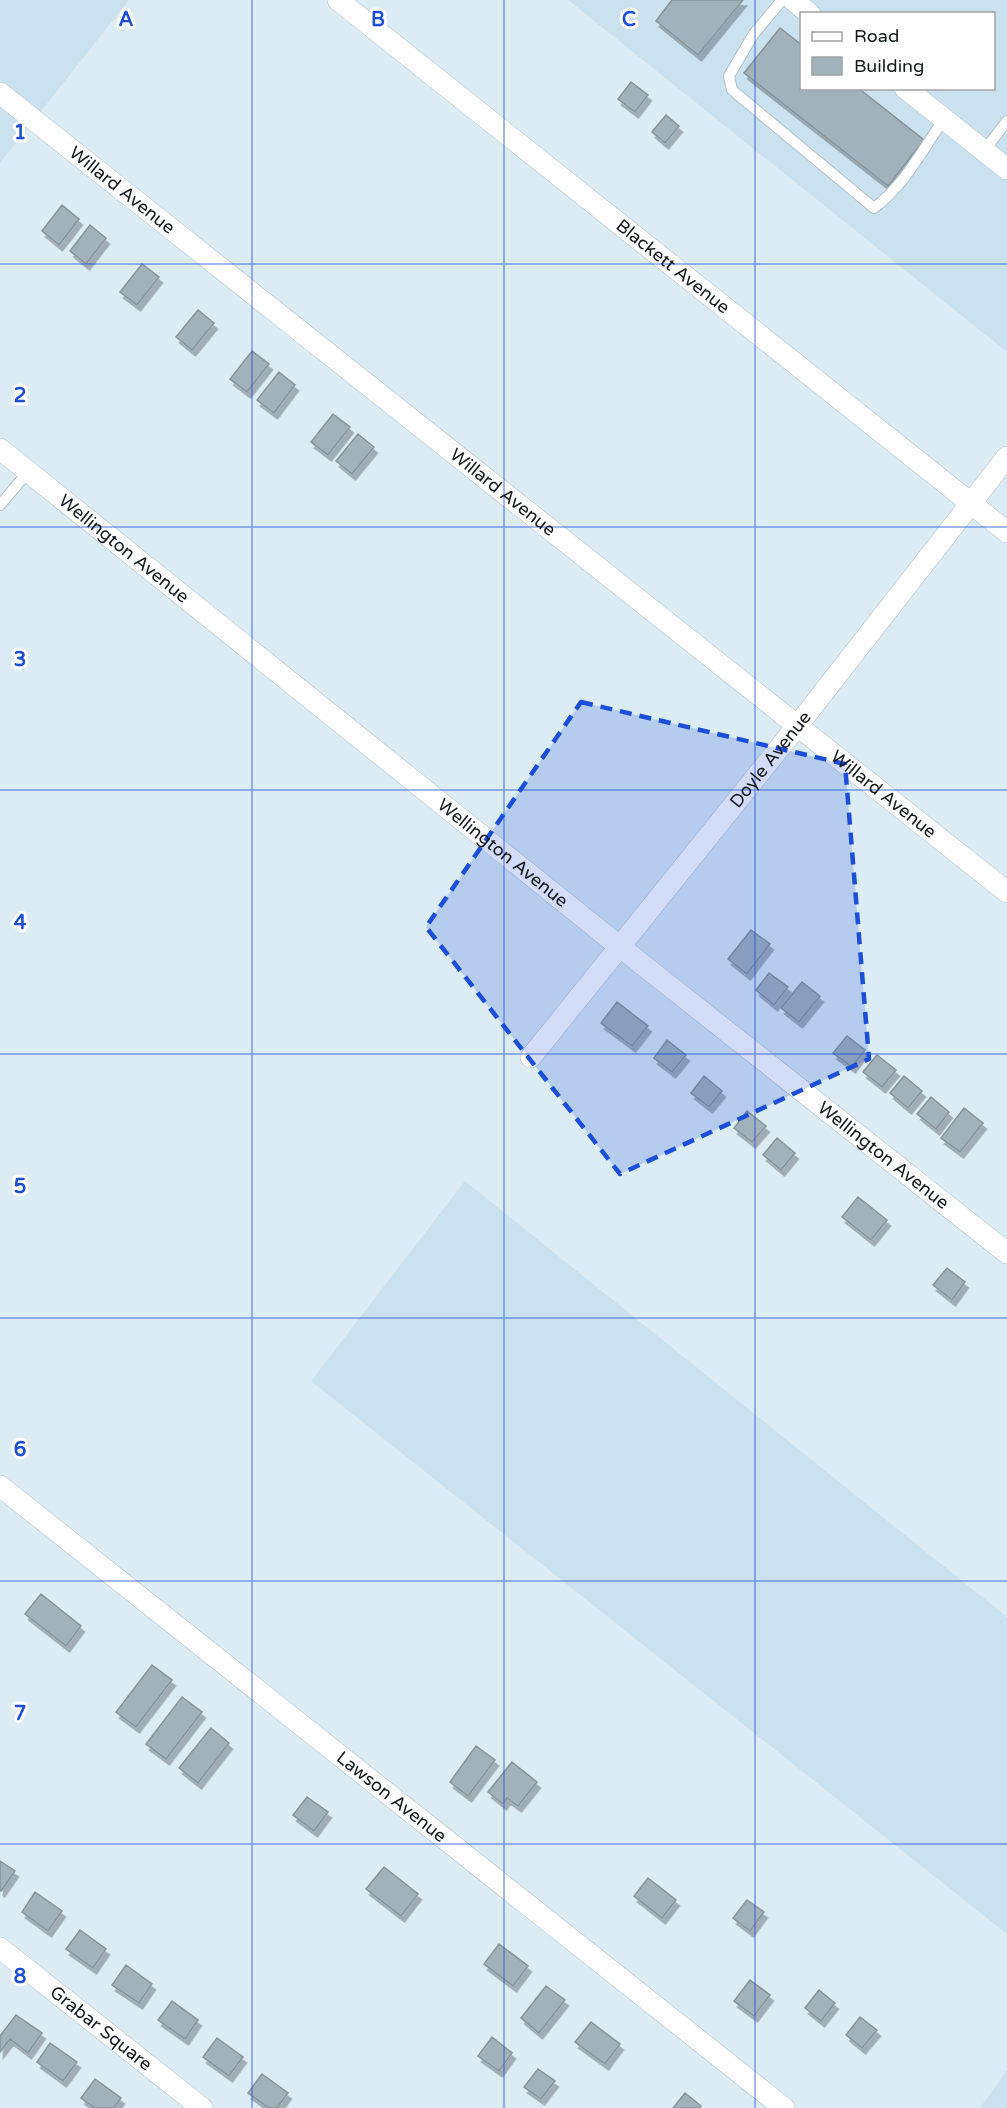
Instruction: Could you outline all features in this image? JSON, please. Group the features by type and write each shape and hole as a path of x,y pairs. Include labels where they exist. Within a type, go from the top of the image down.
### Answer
{"street":[{"name":"Blackett Avenue","path":"338,0 1007,532"},
{"path":"793,0 808,12"},
{"path":"908,90 1007,169"},
{"name":"Willard Avenue","path":"0,93 1007,892"},
{"name":"Wellington Avenue","path":"0,449 619,946 1007,1253"},
{"name":"Doyle Avenue","path":"531,1057 798,725 1007,457"},
{"name":"Lawson Avenue","path":"0,1486 784,2108"},
{"name":"Grabar Square","path":"0,1948 202,2108"}],"lane":[{"path":"782,0 753,35 729,76 732,90 874,208 885,199 911,167 944,119"},
{"path":"984,151 1007,121"},
{"path":"0,505 28,472"}],"highlighted area":[{"path":"581,702 845,764 869,1059 620,1174 426,927"}],"shaded area":[{"path":"0,0 129,0 0,163"},
{"path":"568,0 1007,0 1007,352"},
{"path":"465,1181 1007,1617 1007,1934 311,1381"},
{"path":"1007,2070 1007,2108 980,2108"}],"building":[{"path":"672,0 743,0 698,55 656,21"},
{"path":"780,28 800,43 800,90 861,90 924,140 888,186 744,73"},
{"path":"631,82 648,95 635,112 618,99"},
{"path":"666,115 679,126 665,143 652,132"},
{"path":"62,205 79,219 59,245 42,231"},
{"path":"90,225 106,238 86,264 70,251"},
{"path":"142,264 159,277 137,305 120,292"},
{"path":"198,310 214,323 192,350 176,337"},
{"path":"252,351 269,364 247,392 230,379"},
{"path":"279,372 295,385 274,413 257,400"},
{"path":"333,414 350,427 328,455 311,442"},
{"path":"358,434 374,447 352,474 336,461"},
{"path":"751,930 770,944 747,974 728,959"},
{"path":"769,973 788,987 774,1005 756,990"},
{"path":"802,982 820,996 799,1022 781,1008"},
{"path":"617,1002 648,1026 632,1046 601,1023"},
{"path":"847,1036 865,1050 852,1067 833,1053"},
{"path":"667,1040 686,1055 672,1072 654,1058"},
{"path":"877,1055 896,1070 882,1087 863,1072"},
{"path":"704,1076 722,1091 709,1107 691,1093"},
{"path":"904,1076 922,1091 908,1108 890,1093"},
{"path":"931,1097 949,1112 936,1129 917,1114"},
{"path":"964,1108 983,1123 960,1152 941,1138"},
{"path":"747,1111 766,1126 752,1142 734,1128"},
{"path":"777,1138 795,1153 781,1170 763,1155"},
{"path":"858,1197 887,1220 871,1240 842,1217"},
{"path":"947,1268 965,1282 952,1300 933,1285"},
{"path":"41,1594 81,1626 66,1646 25,1614"},
{"path":"152,1665 172,1680 136,1727 116,1712"},
{"path":"182,1697 202,1712 166,1759 146,1744"},
{"path":"211,1728 229,1743 198,1783 179,1768"},
{"path":"476,1746 495,1760 468,1796 450,1782"},
{"path":"512,1762 537,1782 518,1806 507,1798 503,1804 488,1792"},
{"path":"307,1797 328,1812 314,1831 293,1815"},
{"path":"0,1861 15,1871 1,1891 0,1890"},
{"path":"384,1867 418,1894 401,1916 366,1889"},
{"path":"648,1878 676,1900 662,1918 634,1896"},
{"path":"35,1892 62,1911 48,1931 22,1912"},
{"path":"747,1900 764,1912 750,1931 733,1918"},
{"path":"80,1930 106,1949 93,1968 66,1949"},
{"path":"499,1944 528,1966 513,1986 484,1964"},
{"path":"126,1965 152,1984 139,2003 112,1985"},
{"path":"750,1980 770,1995 754,2016 734,2001"},
{"path":"546,1986 565,2000 539,2033 521,2018"},
{"path":"819,1990 835,2003 821,2021 805,2008"},
{"path":"172,2001 198,2020 185,2039 158,2020"},
{"path":"16,2015 42,2033 28,2053 10,2039 0,2052 0,2036"},
{"path":"860,2017 877,2030 862,2048 846,2035"},
{"path":"591,2022 620,2044 605,2064 575,2042"},
{"path":"492,2037 512,2053 499,2071 478,2056"},
{"path":"217,2038 243,2057 229,2076 203,2057"},
{"path":"50,2043 77,2062 63,2081 37,2062"},
{"path":"538,2069 555,2081 541,2099 524,2087"},
{"path":"262,2074 288,2093 277,2108 269,2108 248,2093"},
{"path":"95,2079 121,2098 114,2108 95,2108 81,2098"},
{"path":"685,2093 701,2106 700,2108 673,2108"}]}
